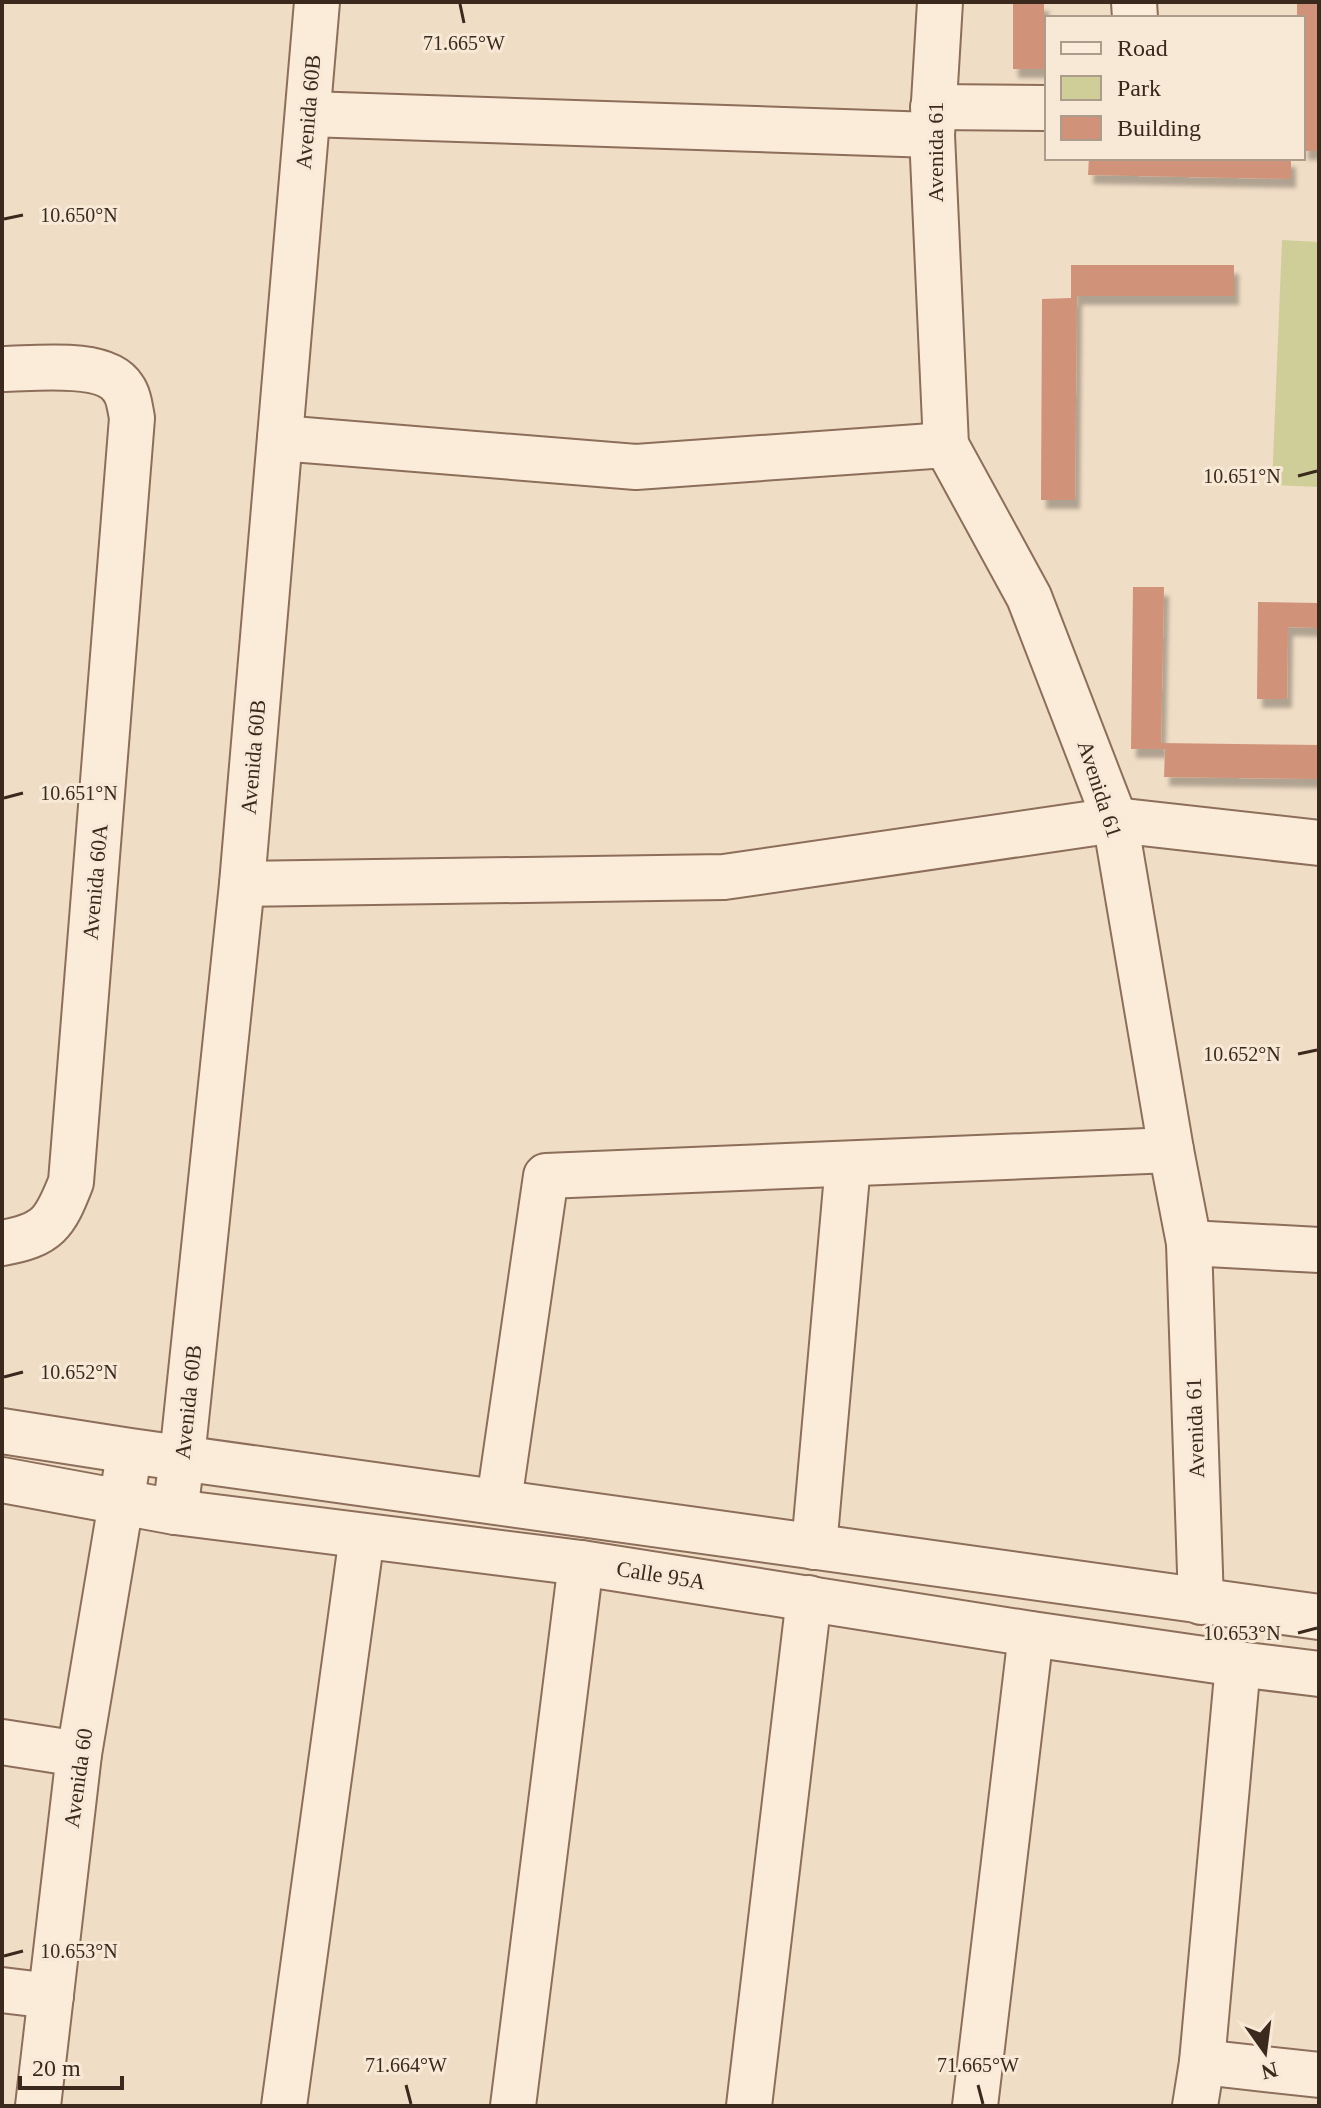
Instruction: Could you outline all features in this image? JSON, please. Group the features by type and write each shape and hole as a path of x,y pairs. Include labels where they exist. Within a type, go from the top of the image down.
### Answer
{"street":[{"name":"Avenida 60B","path":"175,1512 242,884 317,2"},
{"name":"Avenida 61","path":"940,2 933,121 946,445 1029,597 1115,820 1189,1243 1201,1602"},
{"path":"308,114 933,121 1045,108"},
{"name":"Avenida 60A","path":"2,369 87,368 109,374 122,385 132,418 71,1182 61,1208 50,1225 17,1239"},
{"path":"280,438 636,467 946,445"},
{"path":"242,884 724,877 1115,820 1319,843"},
{"path":"499,1501 546,1176 1171,1150"},
{"path":"814,1547 848,1164"},
{"path":"1189,1243 1319,1250"},
{"path":"2,1431 1319,1617"},
{"name":"Avenida 60","path":"38,2106 79,1754 130,1451"},
{"name":"Calle 95A","path":"2,1480 175,1512 581,1563 1031,1634 1319,1674"},
{"path":"284,2106 362,1536"},
{"path":"513,2106 581,1563"},
{"path":"749,2106 809,1598"},
{"path":"975,2106 1031,1634"},
{"path":"1195,2106 1202,2062 1238,1664"},
{"path":"2,1742 79,1754"},
{"path":"2,1990 51,1996"},
{"path":"1202,2062 1319,2075"}],"green space":[{"path":"1282,240 1319,242 1319,487 1272,485"}],"building":[{"path":"1013,2 1044,2 1044,69 1013,69"},
{"path":"1297,2 1319,2 1319,151 1305,151 1305,16 1297,16"},
{"path":"1089,160 1291,160 1291,179 1088,175"},
{"path":"1071,265 1234,265 1234,296 1077,296 1075,500 1041,500 1042,299 1071,298"},
{"path":"1133,587 1164,587 1161,743 1319,745 1319,779 1164,777 1165,749 1131,749"},
{"path":"1258,602 1319,603 1319,628 1288,627 1287,699 1257,699"}]}
